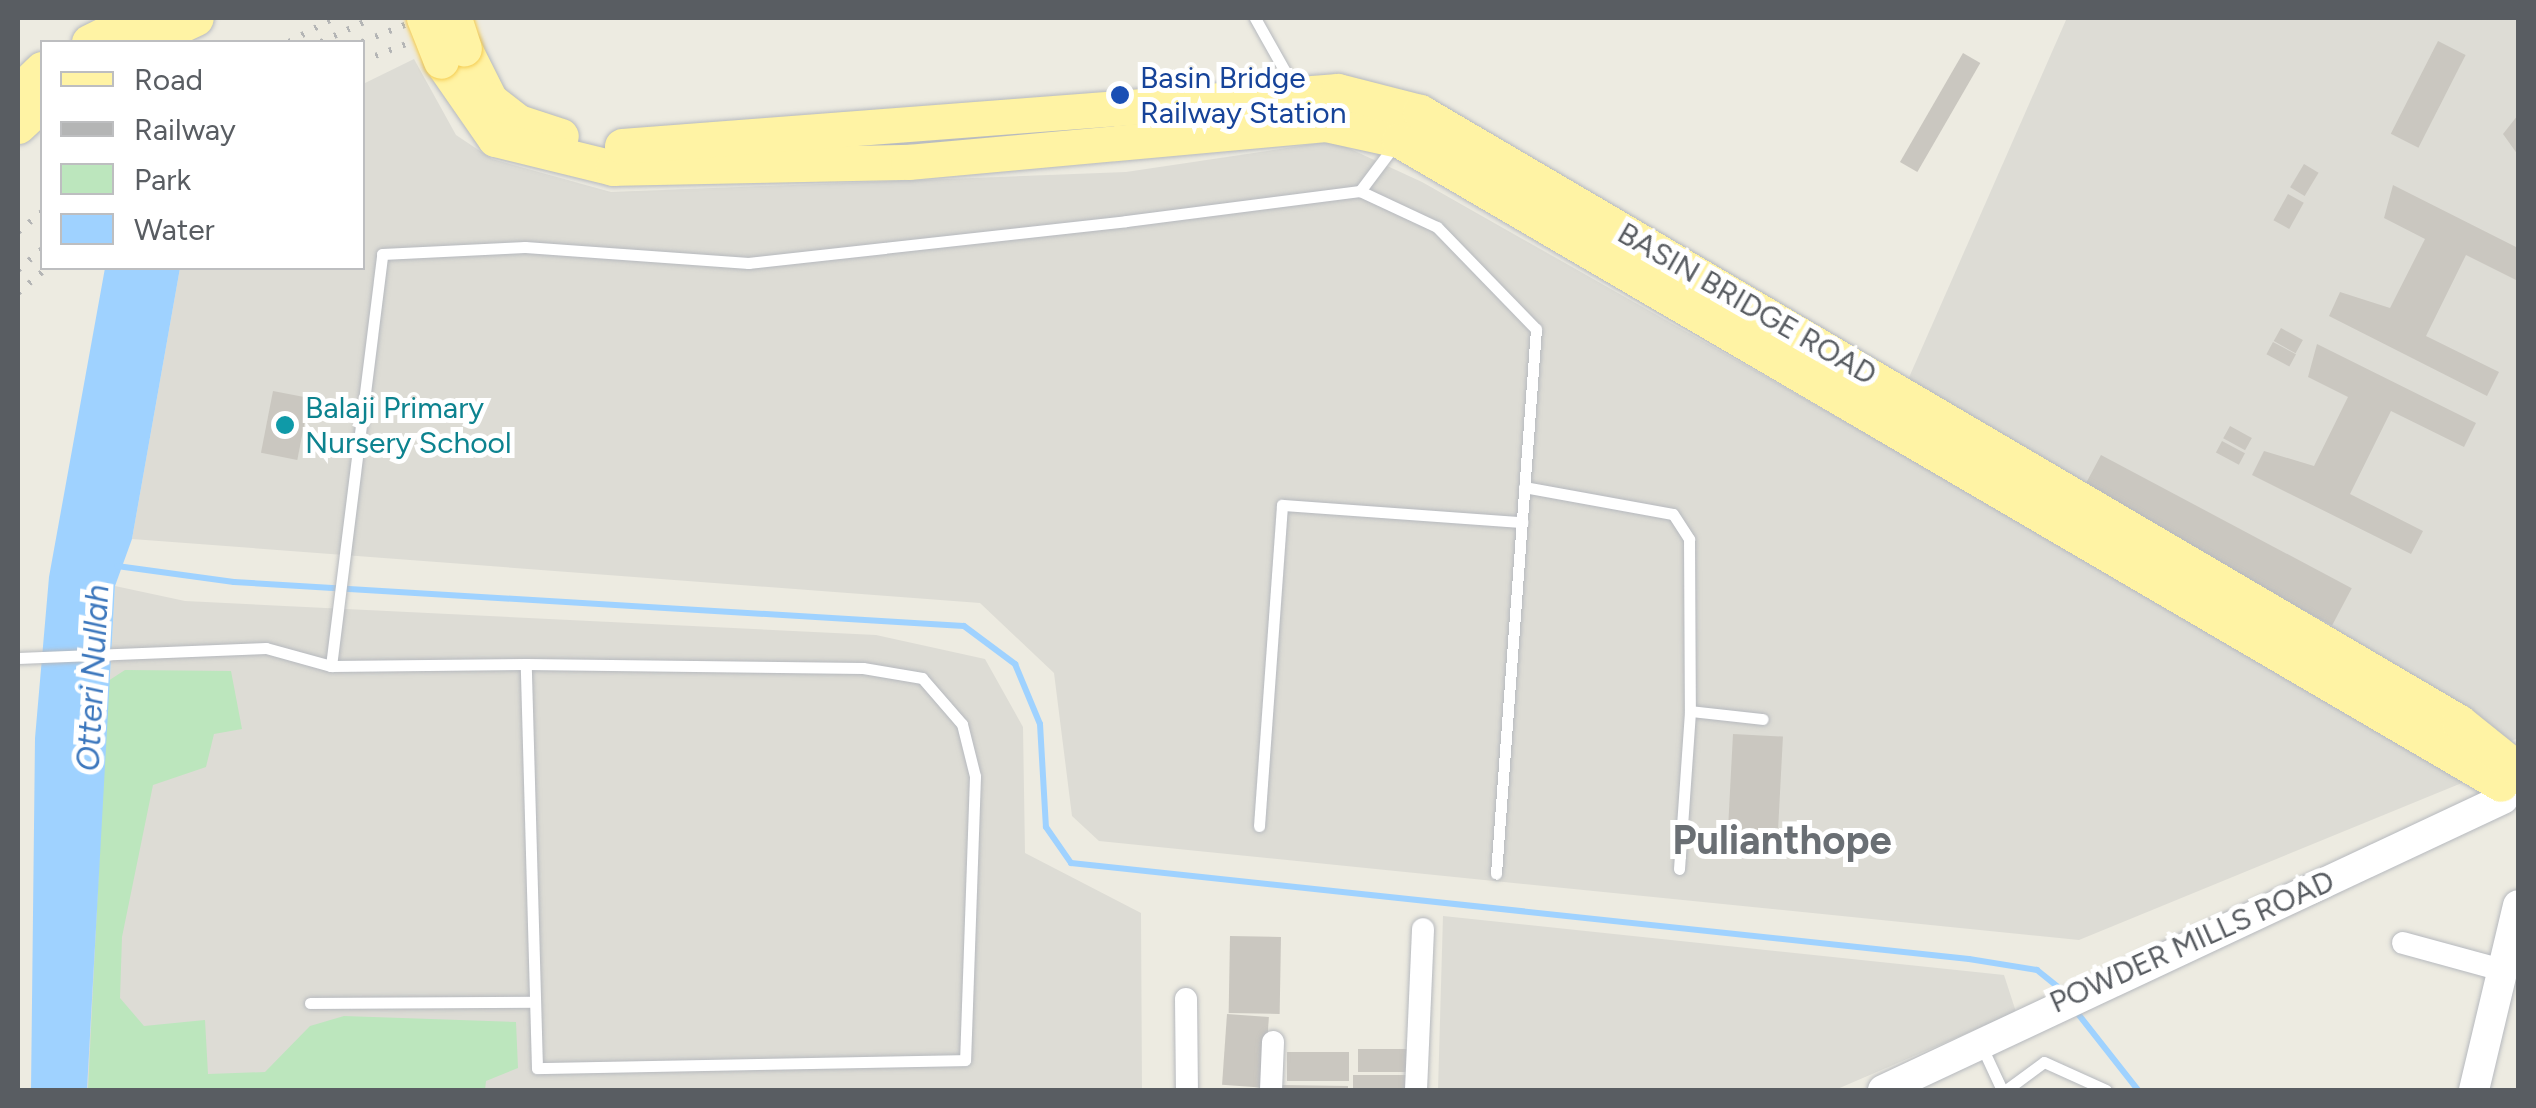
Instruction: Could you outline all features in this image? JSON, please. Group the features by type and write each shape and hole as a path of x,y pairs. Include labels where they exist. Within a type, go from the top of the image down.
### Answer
{"main road":[{"path":"149,40 196,18"},
{"path":"424,18 453,42"},
{"name":"BASIN BRIDGE ROAD","path":"453,42 490,100 518,122 610,146 1338,91 1409,126 2459,722 2511,785"},
{"name":"BASIN BRIDGE ROAD","path":"453,42 494,139 542,155 694,171 908,162 1325,124 1409,126"},
{"path":"18,92 40,71"},
{"path":"18,126 40,106"}],"street":[{"name":"POWDER MILLS ROAD","path":"1883,1090 1980,1044 2044,1008 2511,785"},
{"path":"2474,1090 2506,988 2517,920"},
{"path":"1416,1090 1422,929"},
{"path":"2402,944 2506,988"},
{"path":"1186,999 1187,1090"},
{"path":"1271,1090 1273,1042"}],"lane":[{"path":"1254,18 1298,94"},
{"path":"1360,190 1409,126"},
{"path":"331,666 382,254 525,247 748,263 1360,190 1437,227 1536,328 1496,874"},
{"path":"1524,487 1673,514 1689,539 1690,711 1679,869"},
{"path":"1259,826 1282,505 1522,522"},
{"path":"18,658 34,662 266,648 331,666 526,664 863,668 922,678 962,724 975,776 966,1060 536,1068 526,664"},
{"path":"1690,711 1763,718"},
{"path":"310,1002 532,1002"},
{"path":"1980,1044 2004,1090 2044,1062 2106,1090"}],"shaded area":[{"path":"2518,18 2518,739 2508,741 1907,382 2066,20"},
{"path":"414,59 456,135 492,159 611,192 1126,172 1333,141 1422,182 2474,778 2079,940 1099,841 1072,816 1054,673 980,603 132,539 180,270 365,270 365,83"},
{"path":"115,586 185,601 876,635 985,659 1023,727 1025,853 1141,913 1142,1090 87,1090"},
{"path":"1443,916 2004,975 2016,1012 1835,1090 1438,1090"}],"green space":[{"path":"125,670 231,671 242,729 214,734 206,767 153,785 122,937 120,998 144,1026 205,1020 208,1074 265,1072 310,1026 344,1016 516,1022 518,1068 486,1081 485,1090 88,1090 108,681"}],"water":[{"name":"Otteri Nullah","path":"105,270 180,270 132,539 115,586 87,1090 31,1090 35,738 49,577"}],"building":[{"path":"2438,41 2466,55 2418,148 2391,134"},
{"path":"1963,53 1980,63 1917,172 1900,162"},
{"path":"2518,115 2518,155 2503,134"},
{"path":"2304,164 2319,173 2305,196 2290,187"},
{"path":"2393,185 2518,248 2518,281 2466,255 2426,336 2499,372 2487,396 2329,316 2340,292 2390,308 2425,239 2384,218"},
{"path":"2288,194 2304,203 2289,229 2273,220"},
{"path":"2281,328 2303,340 2296,353 2274,341"},
{"path":"2273,342 2296,354 2289,367 2266,354"},
{"path":"2317,344 2476,423 2464,447 2391,411 2350,494 2423,531 2411,554 2252,475 2264,451 2314,466 2348,397 2308,377"},
{"name":"Balaji Primary Nursery School","path":"273,391 309,398 297,460 261,453"},
{"path":"2230,426 2252,438 2245,450 2223,438"},
{"path":"2222,441 2245,453 2239,465 2216,452"},
{"path":"2101,455 2352,588 2332,625 2081,492"},
{"path":"1733,734 1783,737 1776,859 1727,857"},
{"path":"1230,936 1281,937 1280,1014 1229,1013"},
{"path":"1227,1014 1269,1017 1264,1088 1222,1085"},
{"path":"1358,1049 1408,1049 1408,1072 1358,1072"},
{"path":"1287,1052 1349,1052 1349,1081 1287,1081"},
{"path":"1353,1075 1408,1075 1408,1090 1353,1090"},
{"path":"1281,1085 1348,1086 1348,1090 1281,1090"}],"waterway":[{"path":"117,566 234,582 964,626 1015,664 1040,724 1046,827 1071,863 1969,959 2037,970 2067,994"},
{"path":"2075,1010 2138,1090"}],"railway":[{"path":"293,40 334,18"},
{"path":"325,40 373,18"},
{"path":"365,41 422,18"},
{"path":"365,60 474,18"},
{"path":"18,232 40,214"},
{"path":"18,270 40,251"},
{"path":"18,293 45,270"}],"place":[{"name":"Basin Bridge Railway Station","path":"1120,95"},
{"name":"Balaji Primary Nursery School","path":"285,425"}],"district":[{"name":"Pulianthope","path":"1782,840"}]}
